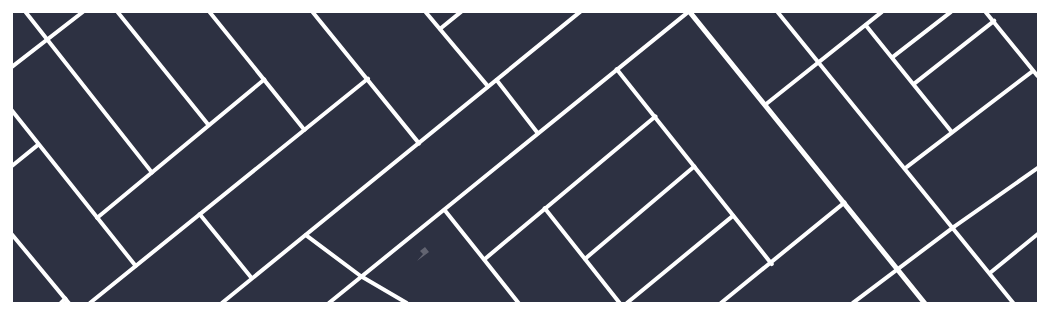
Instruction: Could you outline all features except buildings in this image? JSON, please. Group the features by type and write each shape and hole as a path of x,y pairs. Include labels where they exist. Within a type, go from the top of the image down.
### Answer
{"street":[{"path":"26,12 152,172"},
{"path":"12,66 83,12"},
{"path":"118,12 209,125"},
{"path":"210,12 305,130"},
{"path":"313,12 419,143"},
{"path":"426,12 488,86"},
{"path":"440,29 461,12"},
{"path":"222,303 580,12"},
{"path":"329,303 689,12 926,303"},
{"path":"779,12 954,226 1014,303"},
{"path":"766,105 882,12"},
{"path":"893,57 951,12"},
{"path":"986,12 1038,76"},
{"path":"914,84 994,21"},
{"path":"866,25 952,132"},
{"path":"617,69 772,264"},
{"path":"906,167 1033,71"},
{"path":"90,303 368,79"},
{"path":"97,218 264,80"},
{"path":"496,80 538,133"},
{"path":"12,110 38,145 136,266"},
{"path":"485,259 655,117"},
{"path":"12,166 38,145"},
{"path":"585,259 694,167"},
{"path":"853,303 954,226 1038,168"},
{"path":"721,303 772,264 844,203"},
{"path":"545,208 620,303"},
{"path":"445,210 485,259 518,303"},
{"path":"200,214 252,278"},
{"path":"627,303 733,216"},
{"path":"12,234 68,303"},
{"path":"990,273 1038,234"},
{"path":"306,235 361,276 407,303"},
{"path":"61,303 65,299"}]}
